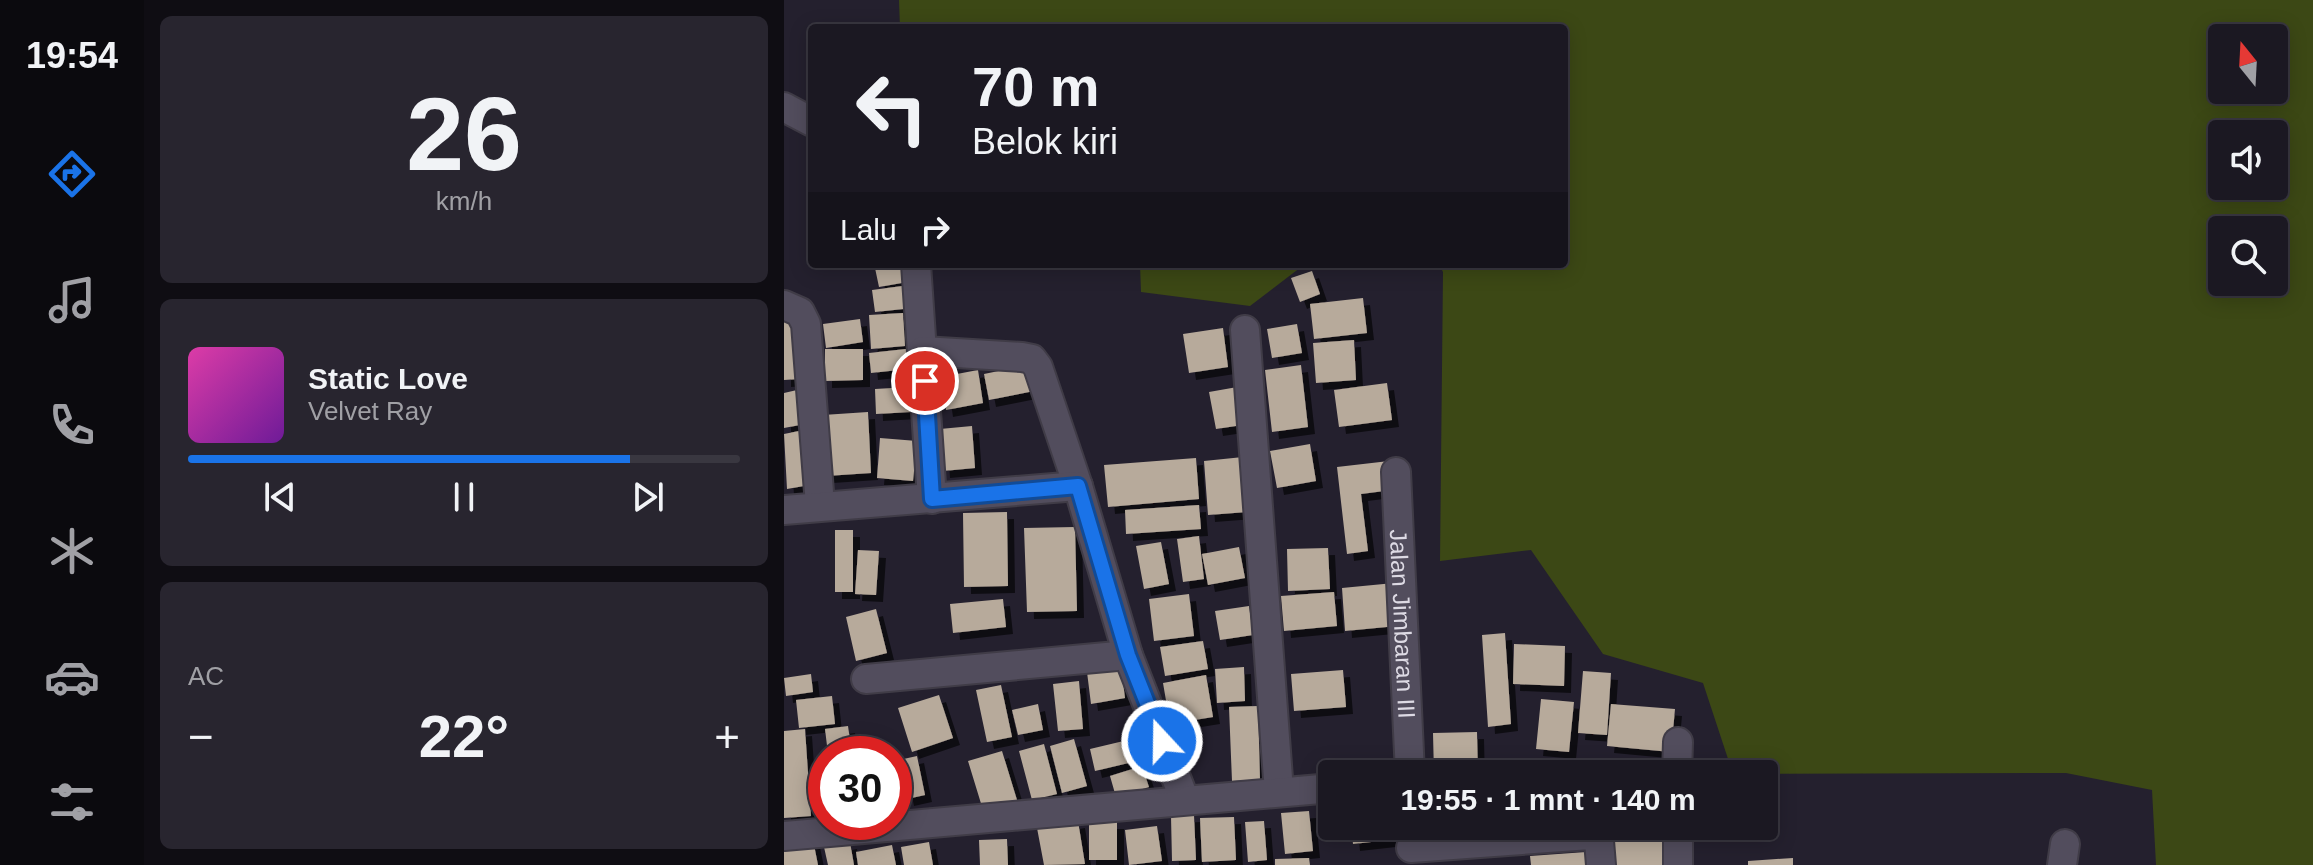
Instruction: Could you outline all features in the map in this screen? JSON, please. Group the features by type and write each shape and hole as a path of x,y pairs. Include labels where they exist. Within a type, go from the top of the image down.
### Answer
{"street":[{"path":"784,107 808,120"},
{"path":"916,268 932,499"},
{"path":"784,305 800,312 806,324 820,505"},
{"path":"1245,330 1279,792"},
{"path":"923,351 1033,360 1078,486 1128,655 1184,798"},
{"name":"Jalan Jimbaran III","path":"1396,472 1409,760"},
{"path":"784,510 1078,486"},
{"path":"866,679 1128,655"},
{"path":"1677,760 1678,742"},
{"path":"784,836 1184,798 1318,789"},
{"path":"1412,846 1590,835 1599,841 1601,865"},
{"path":"1678,840 1678,865"}],"green space":[{"path":"899,0 2313,0 2313,865 2156,865 2152,790 2066,773 1778,774 1778,760 1728,760 1703,683 1603,654 1531,550 1440,561 1441,268 1568,268 1568,24 900,24"},
{"path":"1140,268 1300,268 1250,306 1141,292"}],"building":[{"path":"875,268 911,268 913,281 879,287"},
{"path":"1312,271 1320,294 1300,302 1291,278"},
{"path":"910,285 913,308 875,312 872,290"},
{"path":"1363,298 1367,333 1314,339 1310,304"},
{"path":"903,313 905,346 871,349 869,315"},
{"path":"794,314 799,379 784,380 784,315"},
{"path":"860,319 863,342 826,348 823,324"},
{"path":"1297,324 1302,353 1272,358 1267,329"},
{"path":"1223,328 1228,367 1189,373 1183,334"},
{"path":"1354,340 1356,380 1316,383 1313,343"},
{"path":"825,349 863,349 863,380 825,381"},
{"path":"906,349 908,369 871,373 869,353"},
{"path":"1028,365 1034,391 989,400 984,374"},
{"path":"1301,365 1308,427 1272,432 1265,370"},
{"path":"978,370 983,403 946,410 941,377"},
{"path":"1387,383 1392,420 1339,427 1334,390"},
{"path":"1243,386 1249,424 1216,429 1209,392"},
{"path":"909,387 911,412 876,414 875,389"},
{"path":"797,390 805,424 784,428 784,393"},
{"path":"868,412 871,473 826,476 823,415"},
{"path":"972,426 975,468 943,471 940,429"},
{"path":"804,430 815,484 787,489 784,434"},
{"path":"880,438 917,441 913,481 877,478"},
{"path":"1310,444 1316,481 1277,488 1270,451"},
{"path":"1243,457 1247,512 1208,515 1204,461"},
{"path":"1196,458 1199,499 1108,507 1104,465"},
{"path":"1389,461 1392,490 1361,494 1368,551 1347,554 1337,467"},
{"path":"1199,505 1201,529 1126,534 1125,510"},
{"path":"1007,512 1008,586 964,587 963,513"},
{"path":"1075,527 1077,611 1027,612 1024,528"},
{"path":"835,530 853,530 853,592 835,592"},
{"path":"1199,536 1204,579 1183,582 1177,539"},
{"path":"1161,542 1169,584 1144,589 1136,546"},
{"path":"1239,547 1245,578 1208,585 1202,554"},
{"path":"1328,548 1330,589 1288,591 1287,549"},
{"path":"858,550 879,551 876,595 855,594"},
{"path":"1394,583 1397,626 1345,631 1342,588"},
{"path":"1334,592 1337,626 1284,631 1281,596"},
{"path":"1189,594 1194,636 1154,641 1149,599"},
{"path":"1003,599 1006,627 953,633 950,604"},
{"path":"1249,606 1253,635 1220,640 1215,611"},
{"path":"876,609 887,653 856,661 846,617"},
{"path":"1505,633 1511,724 1488,727 1482,635"},
{"path":"1203,641 1208,669 1165,676 1160,647"},
{"path":"1514,644 1565,646 1564,686 1513,684"},
{"path":"1121,667 1125,698 1091,704 1087,672"},
{"path":"1244,667 1245,701 1217,703 1215,669"},
{"path":"1343,670 1346,707 1294,711 1291,674"},
{"path":"1583,671 1611,673 1607,735 1578,733"},
{"path":"811,674 813,692 786,696 784,678"},
{"path":"1206,675 1213,717 1170,724 1163,683"},
{"path":"1079,681 1083,729 1058,731 1053,684"},
{"path":"1001,685 1012,737 987,742 976,690"},
{"path":"939,695 953,738 912,752 912,736 907,736 898,708"},
{"path":"832,696 835,724 799,728 796,700"},
{"path":"1541,699 1574,702 1569,752 1536,749"},
{"path":"1038,704 1043,730 1018,735 1012,710"},
{"path":"1611,704 1675,709 1671,752 1607,746"},
{"path":"1258,706 1260,780 1232,781 1229,707"},
{"path":"848,726 849,736 826,736 825,729"},
{"path":"805,729 808,816 784,818 784,731"},
{"path":"1477,732 1478,760 1434,760 1433,733"},
{"path":"1074,739 1087,786 1062,793 1050,746"},
{"path":"1132,739 1137,761 1095,771 1090,749"},
{"path":"1044,744 1057,794 1032,800 1019,751"},
{"path":"1002,751 1017,800 983,810 968,761"},
{"path":"917,756 925,795 912,798 912,757"},
{"path":"1142,766 1149,787 1116,797 1110,776"},
{"path":"1309,811 1313,851 1285,854 1281,813"},
{"path":"1194,815 1196,860 1172,861 1171,816"},
{"path":"1234,817 1236,860 1202,862 1200,818"},
{"path":"1078,821 1085,864 1044,865 1037,828"},
{"path":"1264,821 1267,860 1248,862 1245,822"},
{"path":"1089,822 1117,822 1117,860 1089,860"},
{"path":"1157,826 1162,861 1129,865 1125,830"},
{"path":"1007,839 1008,865 980,865 979,840"},
{"path":"813,840 818,865 784,865 784,846"},
{"path":"1353,840 1389,840 1353,844"},
{"path":"1611,840 1664,840 1665,865 1612,865"},
{"path":"850,842 854,865 828,865 824,847"},
{"path":"929,842 933,865 904,865 901,847"},
{"path":"892,845 896,865 858,865 856,852"},
{"path":"1586,852 1587,865 1531,865 1530,856"},
{"path":"1309,858 1310,865 1275,865 1275,859"},
{"path":"1793,858 1793,865 1748,865 1748,861"}],"route":[{"path":"925,381 932,499 1078,486 1128,655 1162,741"}]}
